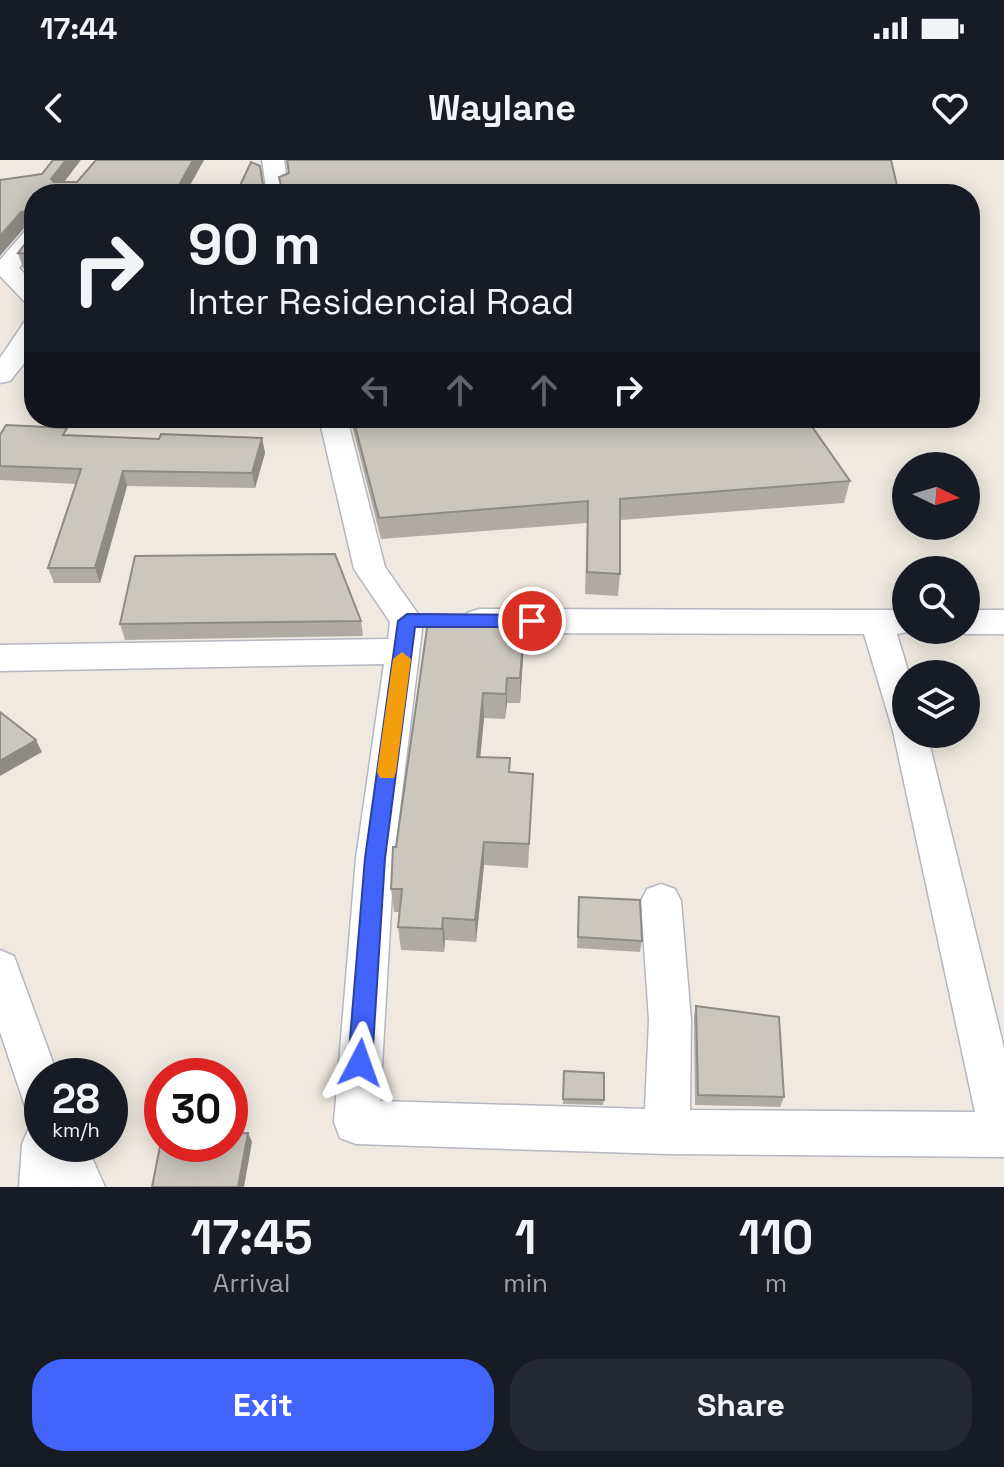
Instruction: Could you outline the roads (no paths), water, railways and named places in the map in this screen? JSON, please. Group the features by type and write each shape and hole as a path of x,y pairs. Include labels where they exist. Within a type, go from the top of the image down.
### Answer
{"street":[{"path":"273,160 277,184"},
{"path":"24,247 6,268 24,287"},
{"path":"0,375 24,345"},
{"path":"335,428 370,569 425,628"},
{"path":"0,658 425,628 892,622"},
{"path":"980,622 1004,622"},
{"path":"425,628 375,858 356,1122 667,1132 1004,1135 912,748"},
{"path":"661,901 670,1020 667,1132"},
{"path":"0,969 30,1058"},
{"path":"42,1187 44,1162"},
{"path":"71,1162 82,1187"}]}
